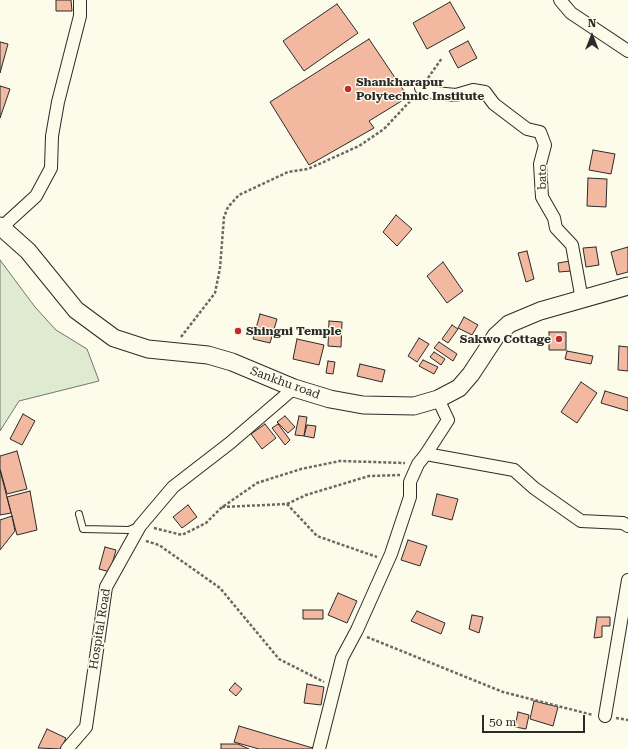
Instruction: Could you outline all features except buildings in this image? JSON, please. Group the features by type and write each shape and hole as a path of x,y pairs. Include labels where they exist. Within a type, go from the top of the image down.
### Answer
{"main road":[{"name":"Sankhu road","path":"1,226 28,251 76,310 97,327 114,338 148,349 208,355 232,362 294,388 330,399 363,405 414,406 438,399 459,388 471,374 496,336 509,324 540,311 628,286"}],"street":[{"path":"1,226 36,196 51,168 52,136 58,102 80,16 80,0"},
{"path":"560,0 576,17 628,52"},
{"name":"bato","path":"421,88 435,93 456,94 473,90 485,92 494,104 527,129 540,132 545,145 542,150 540,164 542,197 554,218 556,228 572,245 582,300"},
{"name":"Hospital Road","path":"67,749 86,727 106,587 140,526 173,487 230,443 294,388"},
{"path":"319,749 342,658 357,630 391,554 410,497 410,482 418,464 448,420 438,399"},
{"path":"426,454 514,470 539,492 581,521 623,523 628,526"},
{"path":"605,716 628,580"}],"lane":[{"path":"79,514 83,529 129,530 140,526"}],"path":[{"path":"174,352 181,337 215,293 220,268 224,217 228,207 239,195 288,172 308,169 359,146 384,129 421,88 442,58"},
{"path":"140,526 182,535 206,523 221,508 257,483 301,469 340,461 418,464"},
{"path":"221,508 287,504 306,495 369,476 410,475 410,482"},
{"path":"287,504 317,536 379,558 391,554"},
{"path":"134,537 159,545 220,588 279,659 334,687"},
{"path":"357,630 365,636 503,692 590,715 628,720"}],"green space":[{"path":"0,260 35,307 56,330 87,349 99,381 19,401 0,431"}],"place":[{"name":"Shankharapur Polytechnic Institute","path":"348,89"},
{"name":"Shingni Temple","path":"238,331"},
{"name":"Sakwo Cottage","path":"559,339"}]}
